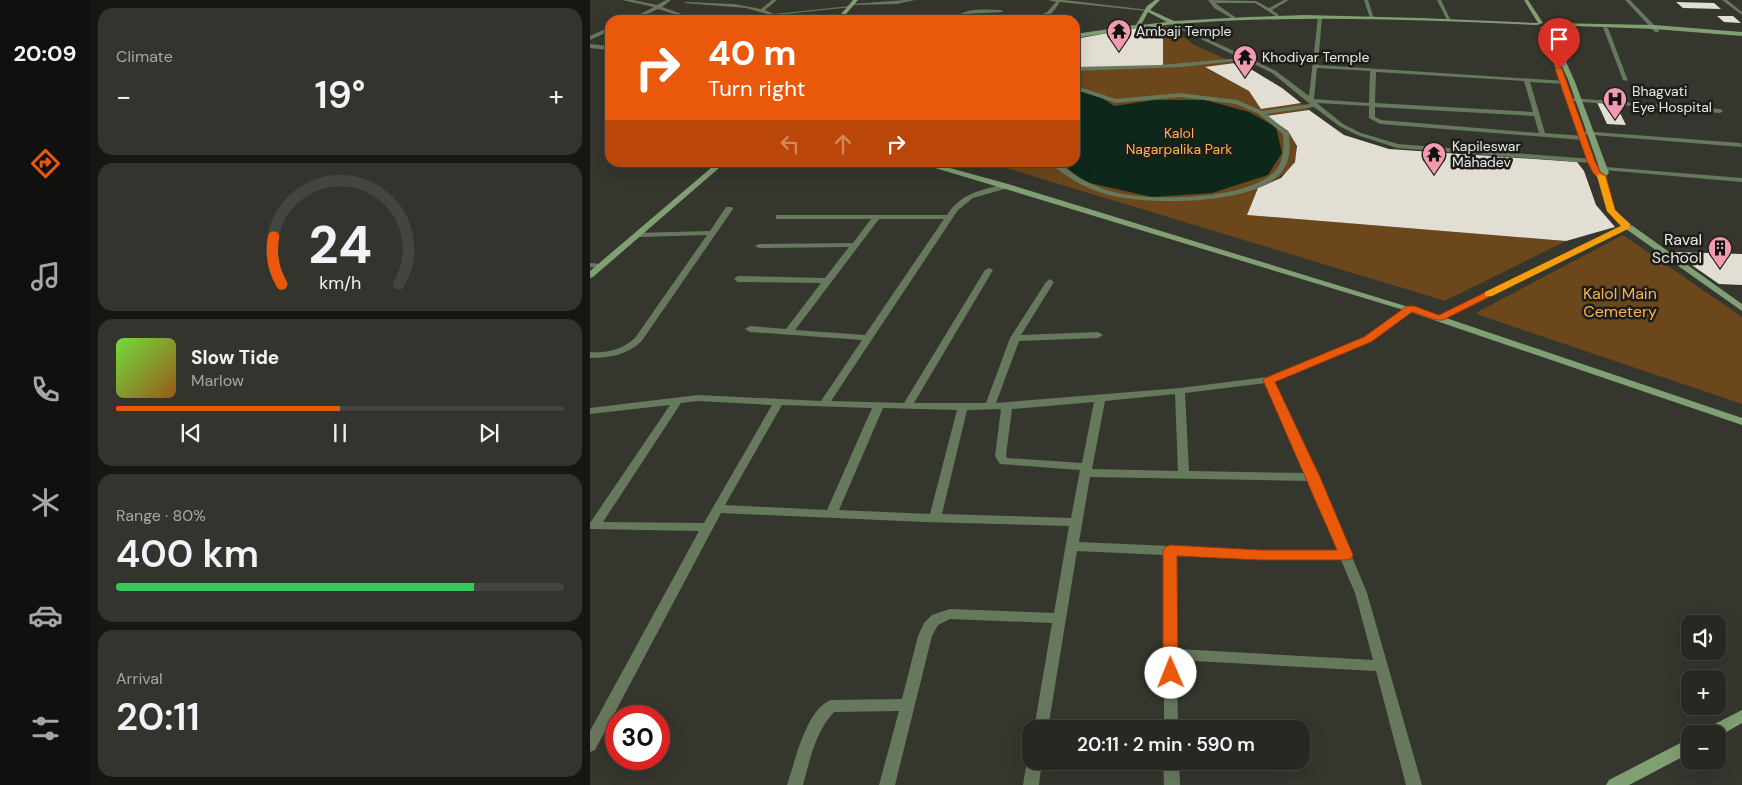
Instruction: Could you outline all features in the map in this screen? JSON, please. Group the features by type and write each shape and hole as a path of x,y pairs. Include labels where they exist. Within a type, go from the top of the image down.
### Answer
{"street":[{"path":"624,0 685,15"},
{"path":"641,15 669,0"},
{"path":"727,6 737,0"},
{"path":"762,10 775,0"},
{"path":"686,4 762,10 773,14 853,4 896,3 913,0"},
{"path":"1050,0 1147,10 1274,72 1348,130 1397,146 1592,164 1602,172 1742,180"},
{"path":"1138,26 1147,10 1158,0"},
{"path":"1210,0 1253,1 1277,16"},
{"path":"1210,0 1233,18"},
{"path":"1268,10 1287,0"},
{"path":"1366,0 1372,18"},
{"path":"1439,0 1449,20"},
{"path":"1526,0 1544,25 1579,101 1602,172 1611,211 1627,226 1742,308"},
{"path":"1627,0 1656,29"},
{"path":"1724,0 1742,14"},
{"path":"1044,15 1049,13 1059,1"},
{"path":"842,15 853,4"},
{"path":"962,15 1002,11"},
{"path":"1080,35 1138,26 1277,16 1656,29 1742,36"},
{"path":"1313,103 1314,66 1319,18"},
{"path":"1191,22 1372,18 1656,29"},
{"path":"1544,25 1592,164"},
{"path":"1605,28 1626,80"},
{"path":"590,38 605,31"},
{"path":"590,46 605,48"},
{"path":"1080,69 1168,68 1245,59"},
{"path":"1314,66 1564,82"},
{"path":"1373,70 1372,118 1385,123 1543,136 1583,136 1590,134 1741,145"},
{"path":"1526,79 1543,136"},
{"path":"1058,167 1075,180 1110,194 1157,201 1218,197 1249,188 1276,175 1288,155 1286,133 1261,113 1237,102 1180,96 1116,101 1080,90"},
{"path":"1570,100 1720,111"},
{"path":"1261,113 1313,103 1372,104 1537,114"},
{"path":"590,275 717,167"},
{"path":"936,167 1005,186 1440,318 1742,422"},
{"path":"824,404 955,208 970,196 1005,186"},
{"path":"590,355 606,356 617,354 630,348 638,340 729,209"},
{"path":"779,217 949,217"},
{"path":"788,332 877,217"},
{"path":"1440,318 1627,226"},
{"path":"638,235 712,233"},
{"path":"759,246 855,245"},
{"path":"590,265 600,266"},
{"path":"907,406 989,270"},
{"path":"738,279 828,281"},
{"path":"990,405 1015,338 1050,282"},
{"path":"590,411 698,398 878,406 1007,406 1180,391 1269,380 1368,340 1410,309"},
{"path":"750,329 868,338"},
{"path":"1015,338 1098,335"},
{"path":"1269,380 1313,477 1361,593 1414,785"},
{"path":"1180,391 1184,475"},
{"path":"1042,720 1076,522 1100,398"},
{"path":"592,529 678,400"},
{"path":"590,745 707,527 779,402"},
{"path":"831,514 878,406"},
{"path":"1007,406 1000,456 1004,461 1086,470 1184,475 1313,477"},
{"path":"935,518 963,407"},
{"path":"718,509 1076,522"},
{"path":"592,529 707,527"},
{"path":"1072,546 1261,555 1346,555"},
{"path":"1170,551 1171,720"},
{"path":"887,785 925,636 929,625 937,616 950,614 1059,618"},
{"path":"1170,654 1381,666"},
{"path":"795,785 817,722 824,711 831,706 908,705"},
{"path":"1726,725 1742,716"},
{"path":"1614,785 1681,750"},
{"path":"1031,785 1034,770"},
{"path":"1171,770 1172,785"}],"green space":[{"name":"Kalol Nagarpalika Park","path":"1163,25 1171,27 1194,45 1235,63 1205,68 1249,91 1261,109 1301,103 1309,110 1268,117 1289,133 1295,143 1297,152 1295,161 1284,174 1258,188 1247,215 1566,241 1445,301 1003,167 1080,167 1080,66"},
{"name":"Kalol Main Cemetery","path":"1623,235 1742,317 1742,404 1476,314"}],"shaded area":[{"path":"1080,91 1102,98 1114,106 1155,100 1205,100 1249,112 1276,127 1282,153 1268,175 1212,193 1152,197 1085,182 1066,167 1080,167"}],"building":[{"path":"1676,2 1714,3 1721,9 1683,8"},
{"path":"1717,16 1733,16 1741,23 1724,22"},
{"name":"Ambaji Temple","path":"1163,25 1163,66 1080,68 1080,38"},
{"name":"Khodiyar Temple","path":"1235,63 1249,68 1282,88 1301,103 1261,109 1249,91 1205,67"},
{"path":"1596,100 1614,101 1626,125 1607,124"},
{"name":"Kapileswar Mahadev","path":"1309,110 1344,135 1389,149 1577,162 1584,171 1596,205 1615,227 1566,241 1247,215 1258,188 1281,178 1295,162 1297,146 1288,131 1267,116"},
{"name":"Raval School","path":"1673,252 1742,254 1742,285 1719,284"}],"slow traffic":[{"path":"1488,294 1627,226 1611,211 1601,176"}],"place":[{"name":"Ambaji Temple","path":"1119,52"},
{"name":"Khodiyar Temple","path":"1245,78"},
{"name":"Bhagvati Eye Hospital","path":"1615,120"},
{"name":"Kapileswar Mahadev","path":"1434,175"},
{"name":"Raval School","path":"1720,269"}],"route":[{"path":"1171,673 1170,551 1261,555 1346,555 1269,380 1368,340 1410,309 1440,318 1627,226 1611,211 1602,176 1597,173 1591,161 1559,69"}]}
